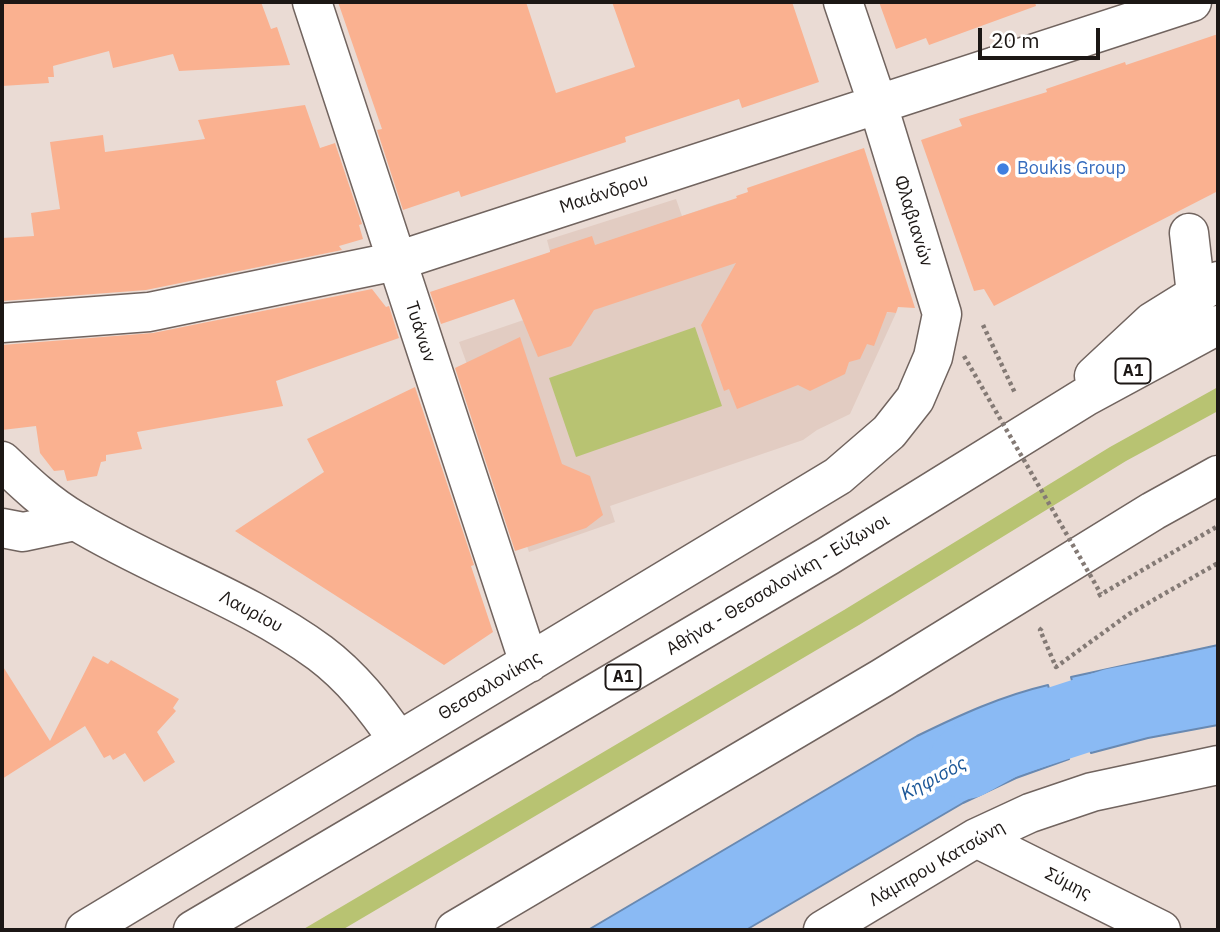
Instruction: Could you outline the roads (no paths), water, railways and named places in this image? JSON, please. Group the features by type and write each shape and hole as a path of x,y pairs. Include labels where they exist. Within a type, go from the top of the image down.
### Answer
{"main road":[{"name":"Τυάνων","path":"312,2 529,663"},
{"name":"Φλαβιανών","path":"844,2 942,314 933,357 915,398 889,432"},
{"name":"Μαιάνδρου","path":"2,323 149,312 397,261 1192,2"},
{"path":"1040,424 1152,321 1207,288 1189,233"},
{"name":"Αθήνα - Θεσσαλονίκη - Εύζωνοι","path":"193,930 828,556 1040,424 1218,325"},
{"name":"Θεσσαλονίκης","path":"85,930 838,476 889,432"},
{"name":"Λαυρίου","path":"2,461 39,495 75,521 280,626 322,654 353,682 398,740"},
{"path":"455,930 882,678 1218,475"},
{"path":"2,528 23,532 75,521"},
{"name":"Λάμπρου Κατσώνη","path":"823,930 976,838 1030,813 1092,792 1218,765"},
{"name":"Σύμης","path":"976,838 1161,930"}],"water":[{"path":"1218,645 1218,725 1148,738 1091,753 1071,677"},
{"path":"1048,685 1069,759 1016,778 963,803 746,930 588,930 917,736 981,707"}],"waterway":[{"name":"Κηφισός","path":"966,762 1004,741 1115,705 1218,685"}],"place":[{"name":"Boukis Group","path":"1003,169"}]}
